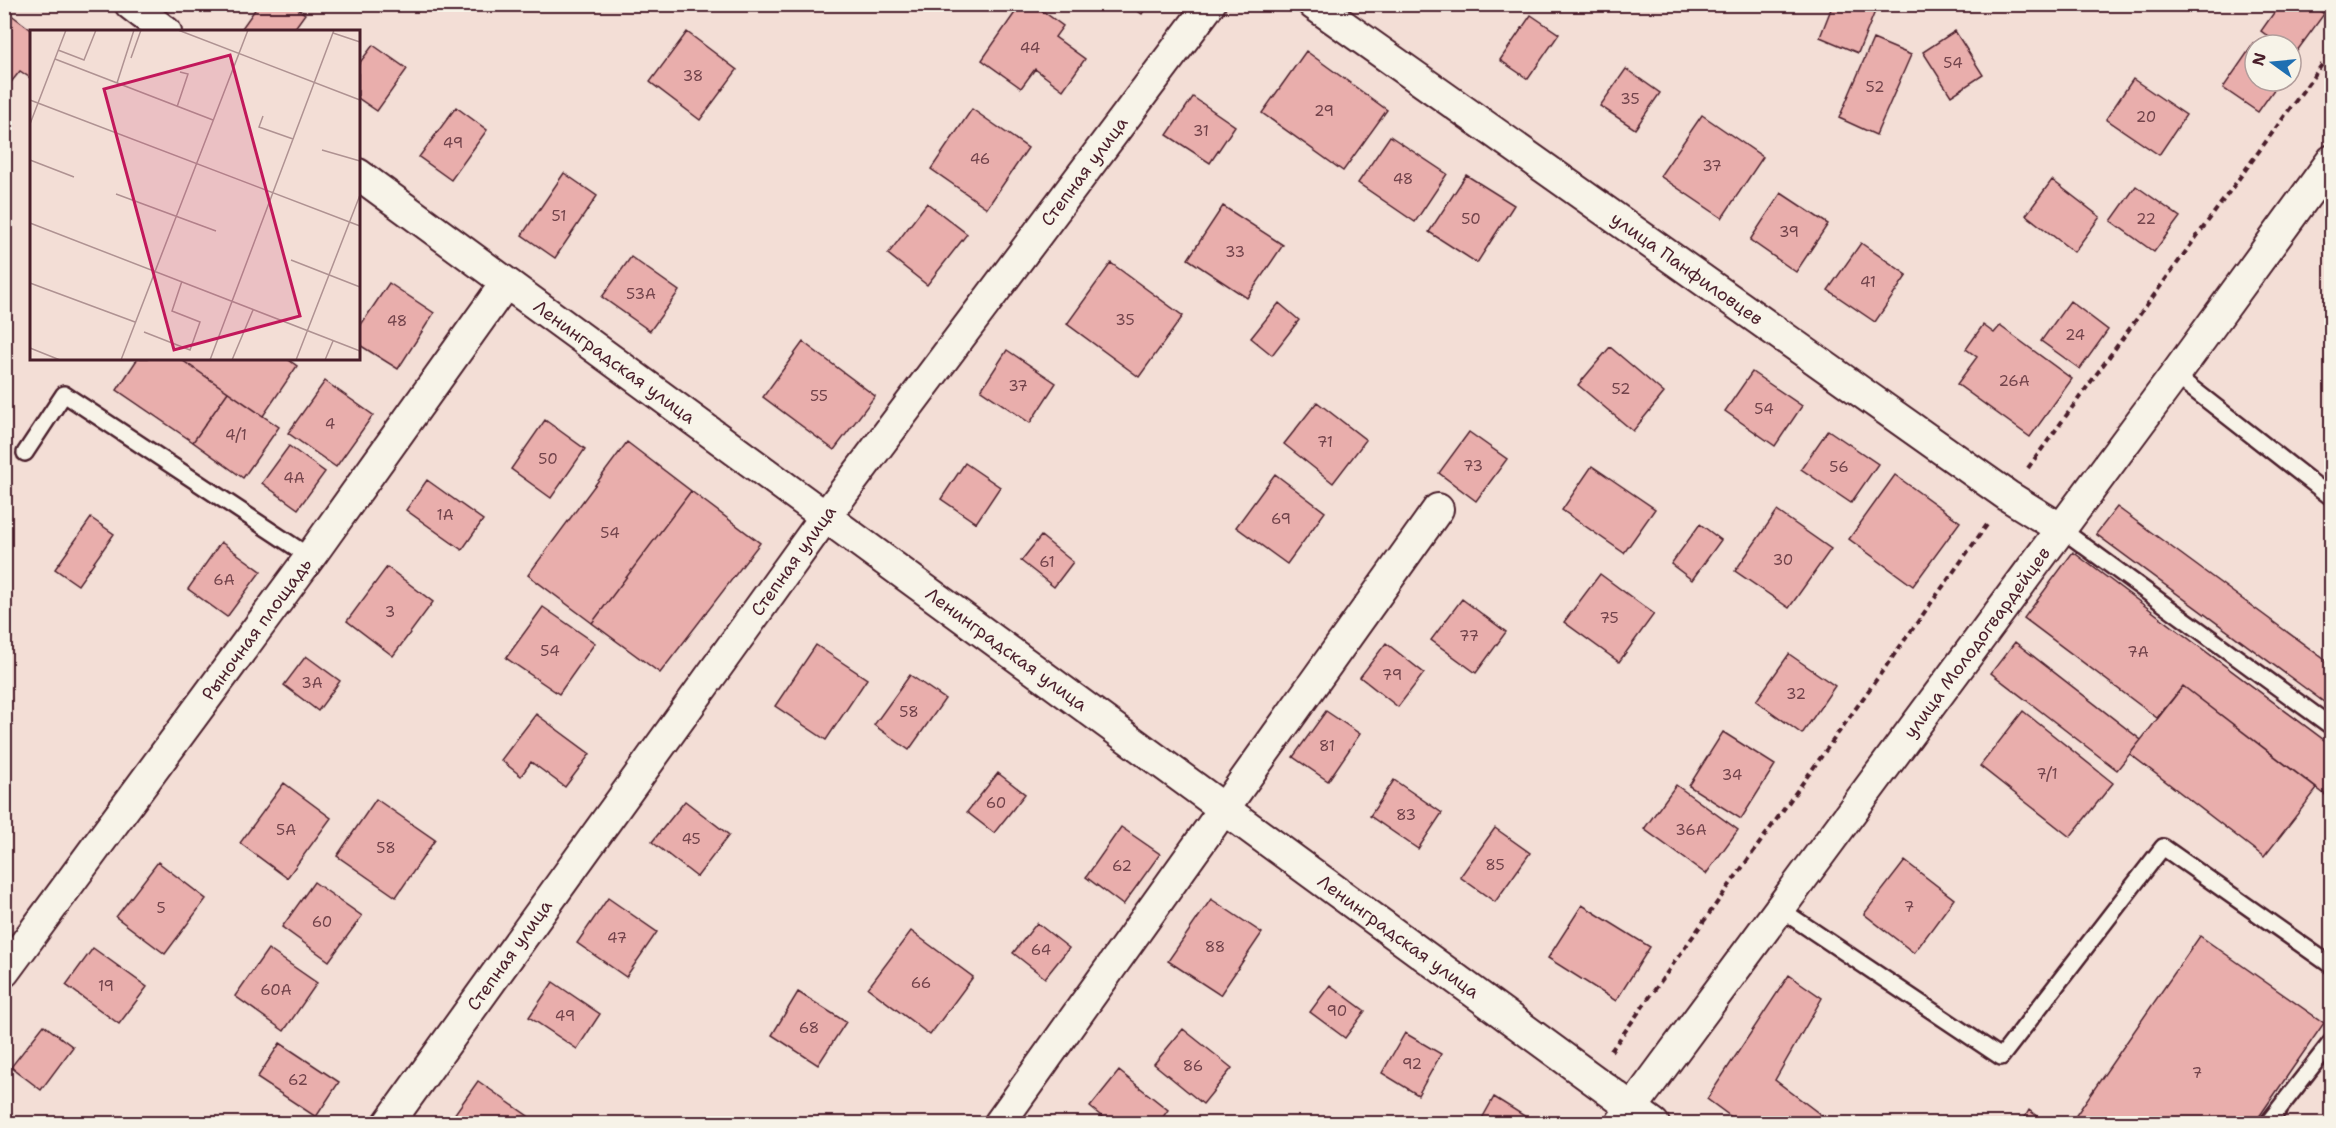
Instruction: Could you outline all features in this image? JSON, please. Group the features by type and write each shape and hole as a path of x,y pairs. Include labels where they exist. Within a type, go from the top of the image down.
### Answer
{"street":[{"path":"130,4 163,30"},
{"name":"Степная улица","path":"388,1124 825,517 1210,4"},
{"name":"улица Панфиловцев","path":"1313,4 2008,495 2061,529"},
{"name":"улица Молодогвардейцев","path":"1636,1118 1780,909 2331,160"},
{"name":"Ленинградская улица","path":"360,175 1592,1078 1636,1118"},
{"name":"Рыночная площадь","path":"4,972 310,556 506,284"},
{"path":"999,1124 1438,509"}],"lane":[{"path":"2175,375 2331,498"},
{"path":"25,453 64,394 310,556"},
{"path":"2061,529 2331,727"},
{"path":"1780,909 2001,1057 2163,847 2331,966"},
{"path":"2267,1124 2331,1041"}],"path":[{"path":"1592,1078 2008,495 2331,51"}],"building":[{"path":"259,4 291,4 305,14 293,30 244,30 242,28"},
{"path":"1021,4 1033,4 1063,26 1055,37 1085,59 1063,90 1035,69 1021,88 982,60"},
{"path":"1127,4 1148,4 1142,14"},
{"path":"1833,4 1878,4 1858,53 1820,37"},
{"path":"2280,4 2310,4 2324,14 2303,43 2303,33 2264,33 2261,31"},
{"path":"6,11 31,30 30,78 20,71 4,91"},
{"path":"1531,15 1559,34 1528,79 1500,60"},
{"path":"1955,31 1983,75 1951,96 1923,52"},
{"path":"687,32 737,70 700,120 650,82"},
{"path":"1873,39 1911,55 1876,135 1839,118"},
{"path":"373,45 407,69 377,111 360,99 360,62"},
{"path":"1306,51 1387,110 1343,171 1262,113"},
{"path":"2243,59 2243,93 2271,93 2258,112 2223,88"},
{"path":"1626,69 1660,93 1635,129 1600,106"},
{"path":"2133,79 2186,115 2159,155 2106,119"},
{"path":"1193,97 1235,126 1210,163 1167,135"},
{"path":"456,107 487,130 451,180 419,157"},
{"path":"972,109 1028,148 987,208 931,169"},
{"path":"1702,115 1763,157 1722,218 1660,176"},
{"path":"1390,136 1447,174 1415,222 1358,183"},
{"path":"564,173 597,196 555,258 522,235"},
{"path":"1466,175 1514,205 1477,263 1429,232"},
{"path":"2052,180 2100,217 2074,252 2026,215"},
{"path":"2136,186 2180,217 2154,252 2111,221"},
{"path":"1781,193 1828,224 1796,272 1750,240"},
{"path":"927,203 967,234 927,285 888,254"},
{"path":"1223,206 1283,245 1247,298 1188,259"},
{"path":"1861,243 1907,275 1875,322 1828,290"},
{"path":"631,257 679,291 650,331 602,297"},
{"path":"1111,263 1183,316 1139,377 1067,324"},
{"path":"389,283 434,313 398,369 360,345 360,326"},
{"path":"2070,301 2108,330 2080,369 2041,341"},
{"path":"1279,303 1299,320 1272,355 1251,338"},
{"path":"1983,325 1994,333 2000,326 2072,379 2030,437 1957,384 1977,357 1966,349"},
{"path":"803,342 875,396 834,450 763,397"},
{"path":"1610,347 1664,393 1633,431 1578,385"},
{"path":"1007,350 1056,383 1030,423 981,390"},
{"path":"137,360 182,360 228,392 193,442 117,390"},
{"path":"182,360 289,360 297,366 263,416"},
{"path":"1752,372 1802,406 1775,446 1725,411"},
{"path":"325,381 373,415 336,467 288,433"},
{"path":"228,392 279,427 243,478 193,442"},
{"path":"1317,402 1366,440 1333,483 1284,444"},
{"path":"545,420 585,449 551,498 511,469"},
{"path":"1828,430 1878,464 1851,503 1801,469"},
{"path":"1469,432 1507,459 1476,501 1439,473"},
{"path":"627,442 691,491 592,623 528,575"},
{"path":"289,446 325,472 298,509 262,483"},
{"path":"965,463 1000,487 976,523 941,499"},
{"path":"1592,466 1655,509 1624,553 1562,510"},
{"path":"1275,474 1325,512 1287,564 1236,527"},
{"path":"1895,475 1960,522 1913,586 1849,539"},
{"path":"427,480 483,520 462,550 406,510"},
{"path":"691,491 760,543 660,673 592,623"},
{"path":"2117,507 2332,665 2332,708 2096,534"},
{"path":"1777,511 1831,549 1789,608 1735,571"},
{"path":"91,518 114,534 78,585 55,569"},
{"path":"1700,524 1721,540 1692,580 1671,564"},
{"path":"1041,536 1073,562 1054,587 1021,561"},
{"path":"221,542 261,571 227,617 188,589"},
{"path":"2073,552 2332,746 2332,800 2183,686 2157,718 2024,618"},
{"path":"387,567 433,602 393,656 347,621"},
{"path":"1600,574 1654,614 1619,662 1564,622"},
{"path":"1462,599 1506,632 1476,673 1431,640"},
{"path":"543,607 595,643 559,694 506,658"},
{"path":"2015,642 2141,740 2117,770 1991,673"},
{"path":"1386,643 1424,673 1398,707 1360,677"},
{"path":"816,645 867,679 826,740 775,706"},
{"path":"1789,654 1835,686 1802,734 1756,701"},
{"path":"306,656 340,681 318,711 284,685"},
{"path":"910,675 945,699 909,750 874,725"},
{"path":"2183,686 2317,789 2264,857 2130,754"},
{"path":"1326,711 1360,734 1328,781 1293,757"},
{"path":"2023,711 2113,783 2070,837 1980,766"},
{"path":"536,714 590,754 565,787 531,762 521,776 501,760"},
{"path":"1723,732 1775,765 1741,819 1689,786"},
{"path":"998,773 1025,794 994,833 967,812"},
{"path":"1394,780 1442,813 1418,849 1370,816"},
{"path":"284,783 331,818 287,878 240,843"},
{"path":"1676,785 1738,830 1706,874 1644,829"},
{"path":"376,799 435,840 396,897 337,856"},
{"path":"685,801 729,835 697,877 652,842"},
{"path":"1121,827 1160,854 1123,905 1086,877"},
{"path":"1495,828 1530,853 1495,902 1460,877"},
{"path":"1905,861 1954,899 1914,953 1864,914"},
{"path":"158,862 206,899 165,954 116,917"},
{"path":"314,882 362,916 329,961 282,927"},
{"path":"608,898 657,932 626,977 577,943"},
{"path":"1211,899 1262,933 1220,995 1168,961"},
{"path":"1582,905 1650,947 1616,1001 1548,958"},
{"path":"1037,923 1069,948 1045,978 1013,953"},
{"path":"911,931 973,977 930,1035 868,988"},
{"path":"2200,936 2324,1023 2254,1124 2070,1124"},
{"path":"93,948 147,987 119,1024 66,985"},
{"path":"268,949 317,983 284,1031 235,996"},
{"path":"1789,975 1822,998 1775,1080 1833,1124 1741,1124 1707,1099"},
{"path":"553,982 600,1014 577,1049 529,1017"},
{"path":"1330,985 1365,1011 1345,1038 1310,1012"},
{"path":"798,992 846,1022 818,1065 772,1035"},
{"path":"44,1025 73,1047 41,1090 11,1067"},
{"path":"1183,1029 1232,1068 1203,1104 1154,1064"},
{"path":"1405,1033 1441,1054 1418,1095 1382,1073"},
{"path":"280,1043 339,1082 316,1117 257,1078"},
{"path":"1119,1071 1168,1110 1158,1124 1111,1124 1090,1107"},
{"path":"478,1081 528,1116 523,1124 449,1122"},
{"path":"1494,1097 1537,1124 1479,1124"},
{"path":"2029,1110 2047,1124 2021,1124"}]}
